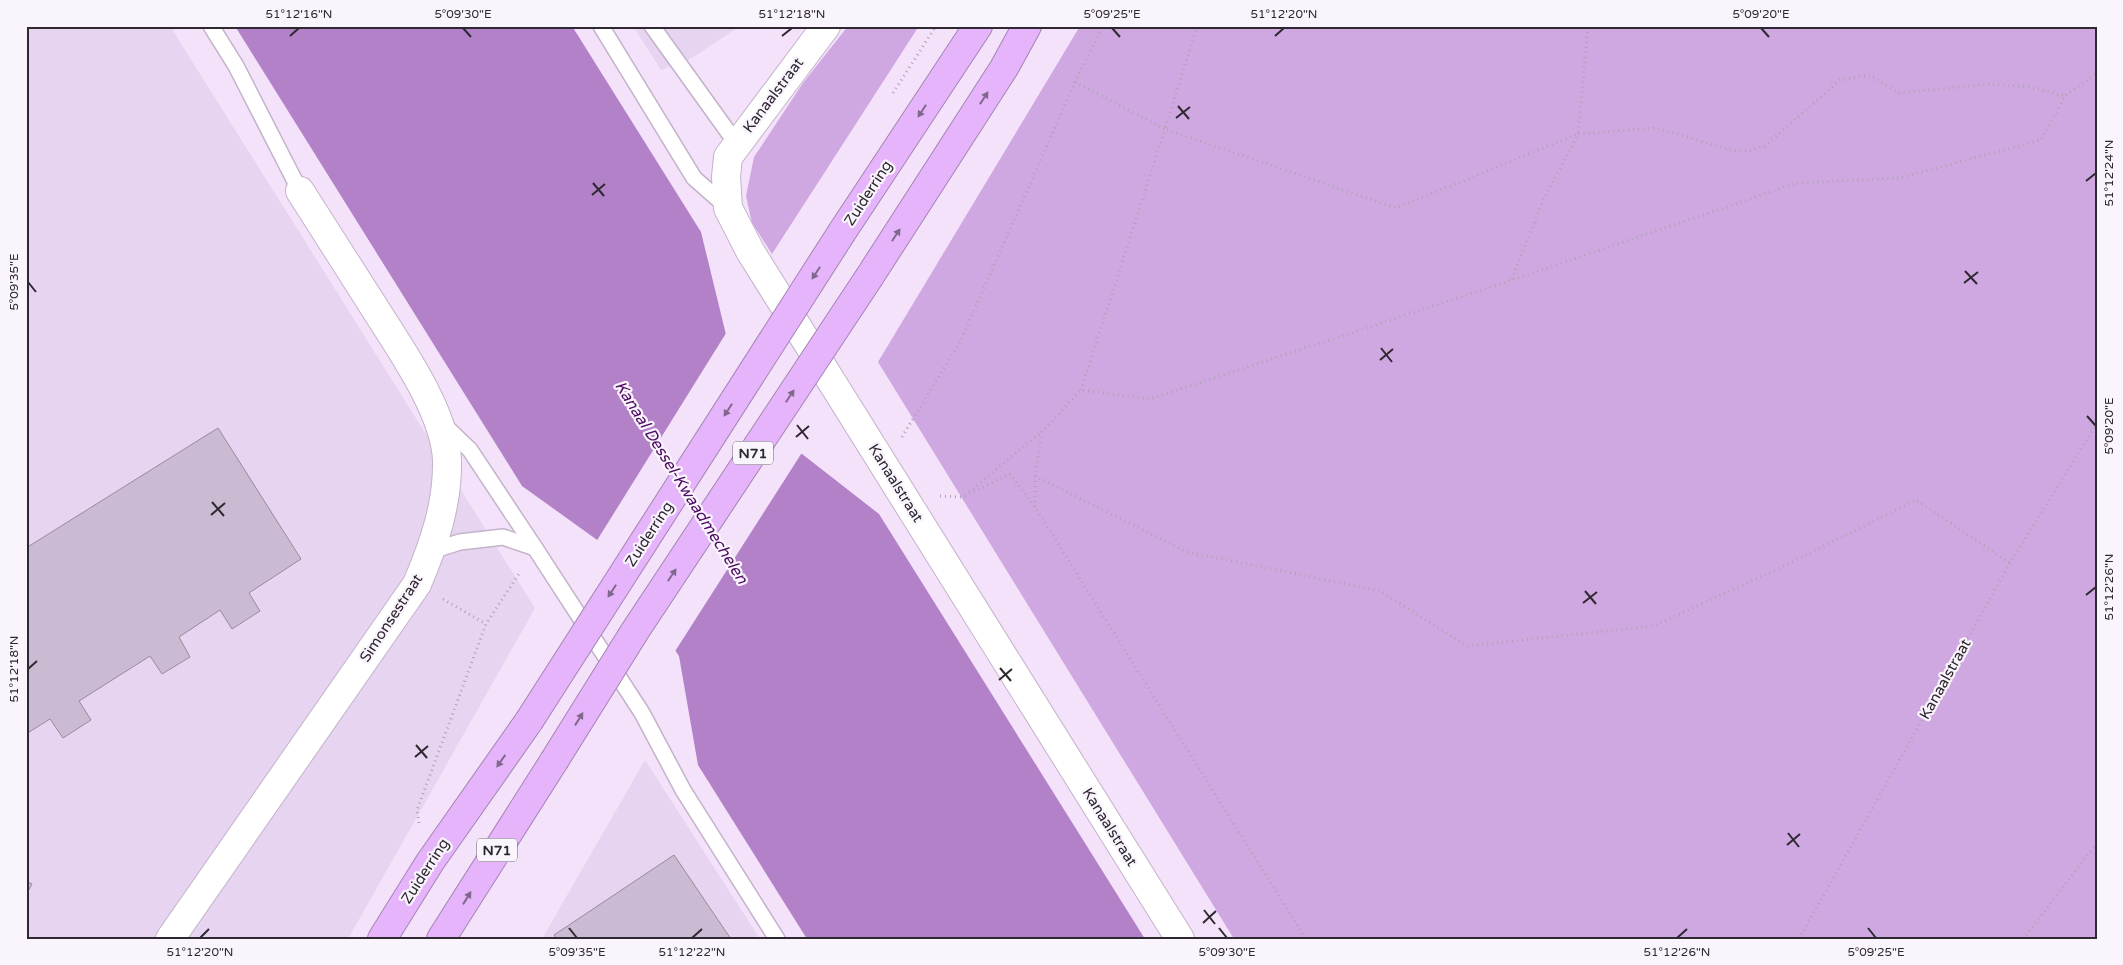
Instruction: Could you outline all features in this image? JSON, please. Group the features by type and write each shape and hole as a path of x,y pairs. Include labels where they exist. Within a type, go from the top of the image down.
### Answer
{"highway":[{"name":"Zuiderring","path":"382,939 430,862 528,721 842,232 978,26"},
{"name":"N71","path":"441,939 635,631 870,276 1004,68 1028,26"}],"street":[{"name":"Kanaalstraat","path":"826,26 736,143 728,157 726,177 728,208 750,251 904,494 1180,939"},
{"name":"Simonsestraat","path":"170,939 417,584 431,551 443,508 447,458 437,419 417,375 300,191"}],"lane":[{"path":"211,26 236,66 300,191"},
{"path":"601,26 694,178 728,208"},
{"path":"652,26 736,143"},
{"path":"437,419 470,450 535,548 642,713 683,790 777,939"},
{"path":"431,551 460,542 503,537 535,548"}],"path":[{"path":"886,466 960,340 1075,82 1103,26"},
{"path":"963,497 1042,432 1081,390 1197,26"},
{"path":"1512,280 1542,202 1578,134 1588,26"},
{"path":"1081,390 1150,399 1512,280 1797,183 1899,178 2041,140 2065,96 2097,73"},
{"path":"1075,82 1165,129 1396,208 1578,134 1657,128 1734,151 1748,151 1765,146 1840,80 1870,75 1899,93 1988,84 2030,87 2065,96"},
{"name":"Kanaalstraat","path":"1799,939 2010,563 2097,423"},
{"path":"1035,507 1035,476 1042,432"},
{"path":"904,494 963,497 1010,474 1035,507 1306,939"},
{"path":"1035,476 1187,552 1380,591 1467,646 1653,626 1780,568 1916,500 2010,563"},
{"path":"419,827 417,810 486,624 535,548"},
{"path":"417,584 486,624"},
{"path":"2023,939 2097,843"}],"shaded area":[{"path":"26,26 170,26 535,608 348,939 26,939"},
{"path":"633,26 740,26 692,58 661,70"},
{"path":"848,26 919,26 772,254 752,223 746,196 754,157 803,83"},
{"path":"1080,26 2097,26 2097,939 1234,939 878,362"},
{"path":"645,760 760,939 542,939"}],"water":[{"name":"Kanaal Dessel-Kwaadmechelen","path":"235,26 572,26 701,232 729,347 788,443 879,514 1145,939 807,939 698,765 679,656 600,542 522,486"}],"pier":[{"path":"728,330 732,346 790,441 803,451 674,653 596,542"}],"building":[{"path":"218,428 301,559 249,593 260,611 232,629 220,610 179,637 190,657 162,674 150,656 79,701 91,720 63,738 50,719 26,734 26,548"},
{"path":"674,855 731,939 557,939 554,935"},
{"path":"26,881 32,884 26,895"}]}
